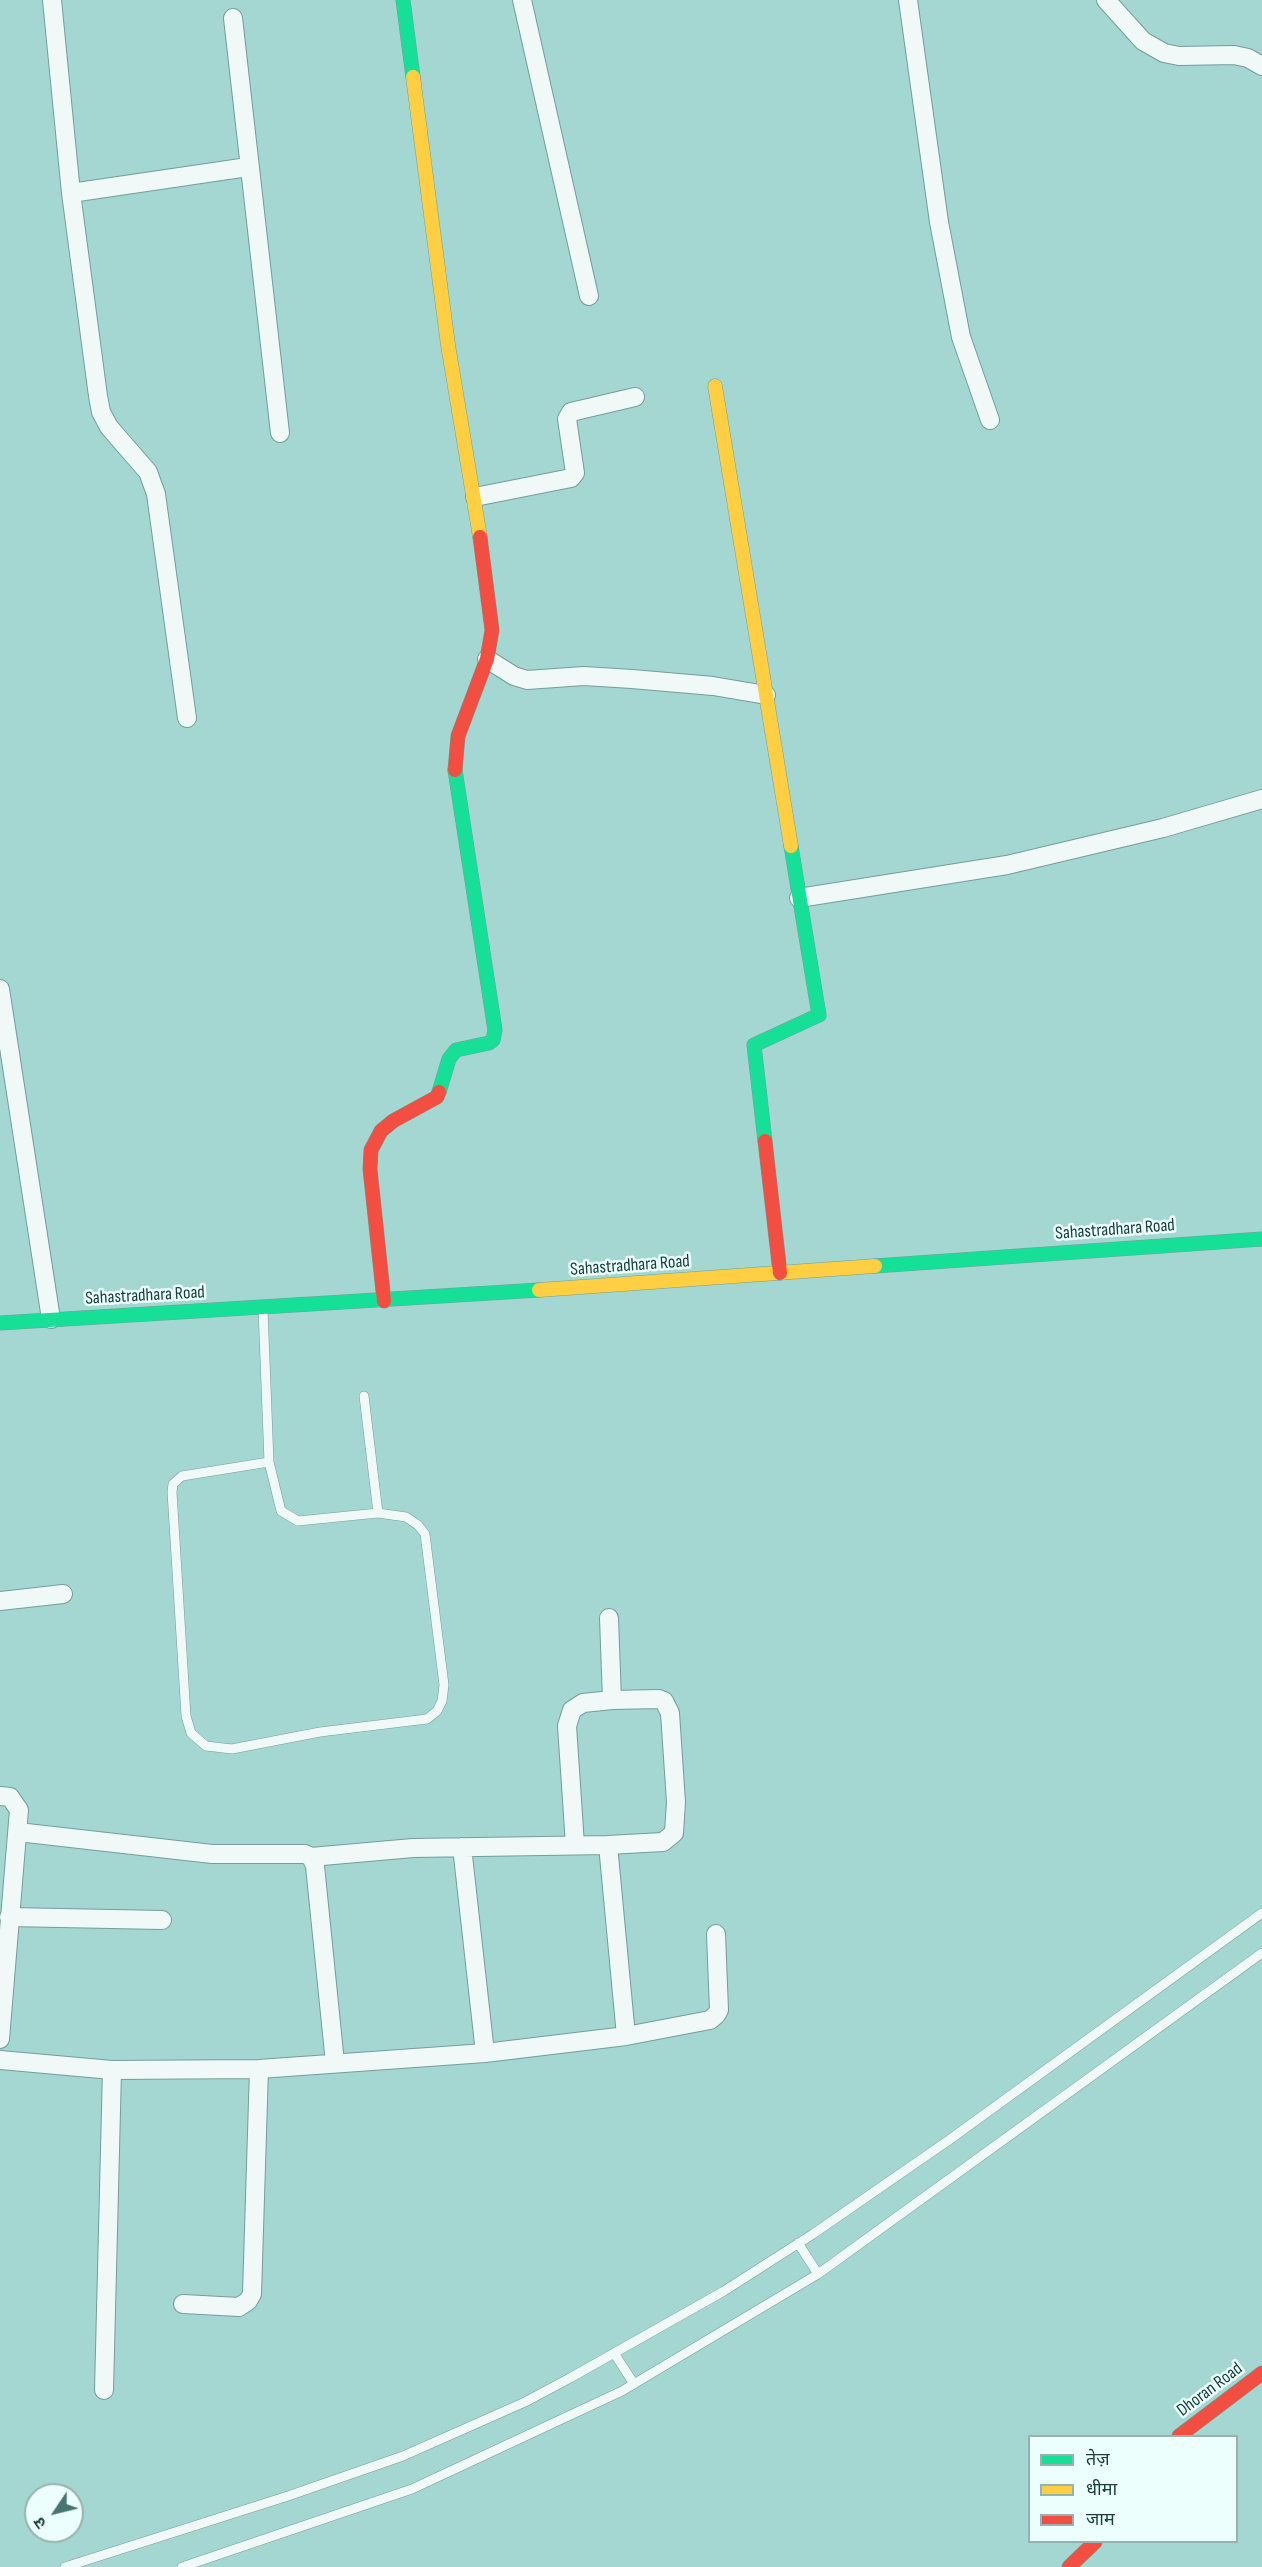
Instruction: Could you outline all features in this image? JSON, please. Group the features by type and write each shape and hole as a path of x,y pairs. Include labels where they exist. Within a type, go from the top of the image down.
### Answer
{"street":[{"path":"52,0 71,193 102,411 109,427 148,472 160,509 187,718"},
{"path":"384,1301 370,1159 375,1140 381,1131 393,1121 437,1097 449,1059 456,1050 484,1045 494,1037 494,1020 455,770 462,722 487,659 492,630 475,497 448,345 403,0"},
{"path":"522,0 589,296"},
{"path":"908,0 948,268 961,337 990,420"},
{"path":"1112,2 1143,41 1164,53 1179,56 1234,55 1248,58 1262,66"},
{"path":"233,18 248,167 280,433"},
{"path":"71,193 248,167"},
{"path":"715,386 819,1015 754,1046 780,1273"},
{"path":"475,497 570,478 575,473 567,420 571,412 635,398"},
{"path":"487,659 514,676 527,680 584,676 632,679 713,686 766,695"},
{"path":"800,898 1007,866 1098,845 1262,800"},
{"path":"0,989 51,1319"},
{"name":"Sahastradhara Road","path":"0,1323 384,1301 1262,1239"},
{"path":"0,1600 63,1594"},
{"path":"609,1618 612,1700"},
{"path":"18,1832 212,1854 305,1854 311,1857 413,1848 608,1845 658,1843 667,1840 674,1833 676,1802 668,1706 659,1699 583,1703 572,1710 568,1718 575,1845"},
{"path":"0,1796 10,1797 17,1804 18,1832 0,2039"},
{"path":"608,1845 626,2036"},
{"path":"462,1847 485,2053"},
{"path":"311,1857 315,1866 335,2063"},
{"path":"9,1917 162,1920"},
{"path":"0,2060 112,2070 259,2069 485,2053 626,2036 710,2020 716,2015 719,2010 716,1934"},
{"path":"183,2304 239,2307 248,2301 252,2294 259,2069"},
{"path":"104,2390 112,2070"},
{"name":"Dhoran Road","path":"1180,2435 1262,2373"},
{"path":"1069,2567 1093,2543"}],"lane":[{"path":"263,1309 269,1462 277,1503 281,1511 291,1519 298,1521 378,1513 406,1517 418,1525 428,1541 444,1685 442,1701 437,1711 427,1719 418,1722 320,1732 232,1749 206,1746 198,1741 187,1724 173,1484 182,1476 269,1462"},
{"path":"364,1396 378,1513"},
{"path":"65,2567 288,2496 403,2456 525,2402 724,2291 798,2242 959,2133 1262,1913"},
{"path":"182,2567 412,2488 634,2384 818,2274 1262,1953"},
{"path":"798,2242 818,2274"},
{"path":"614,2353 634,2384"}],"traffic: fast":[{"path":"403,0 413,77"},
{"path":"439,1092 449,1059 456,1050 489,1043 493,1040 495,1030 455,770"},
{"path":"765,1141 754,1045 819,1015 791,846"},
{"path":"875,1266 1262,1239"},
{"path":"0,1323 539,1290"}],"traffic: slow":[{"path":"413,77 448,345 480,537"},
{"path":"715,386 791,846"},
{"path":"539,1290 875,1266"}],"traffic: jam":[{"path":"455,770 458,736 487,659 492,630 480,537"},
{"path":"384,1301 370,1169 371,1150 381,1131 393,1121 437,1097 439,1092"},
{"path":"765,1141 780,1273"},
{"path":"1180,2435 1262,2373"},
{"path":"1069,2567 1094,2543"}]}
